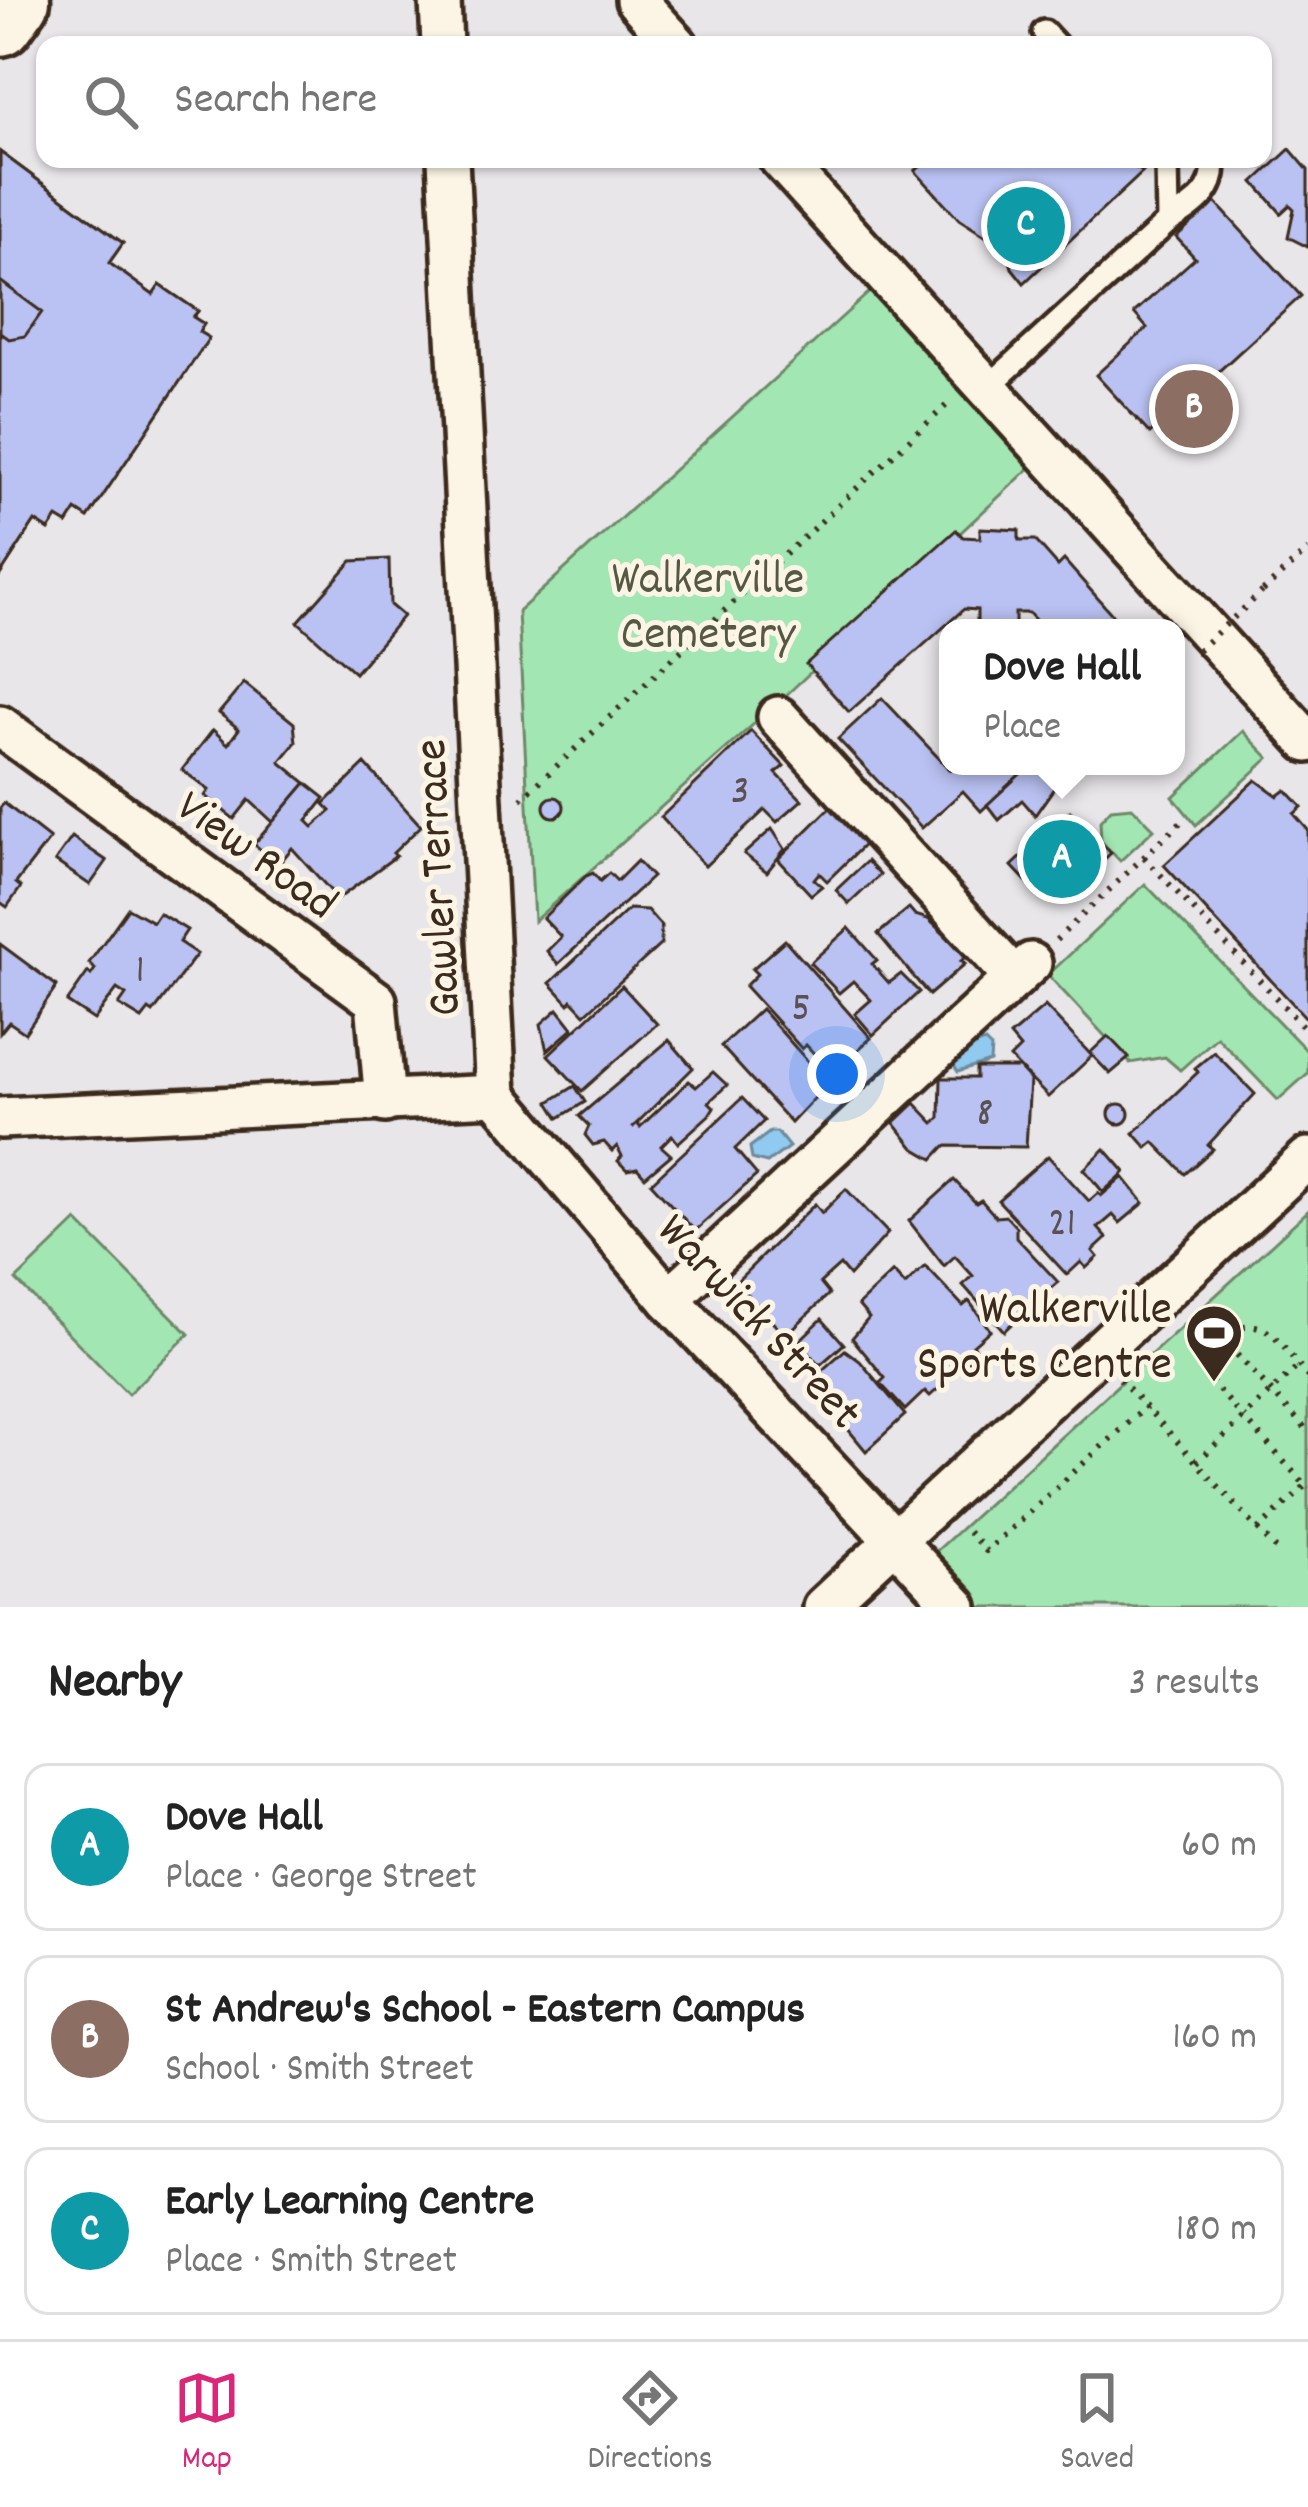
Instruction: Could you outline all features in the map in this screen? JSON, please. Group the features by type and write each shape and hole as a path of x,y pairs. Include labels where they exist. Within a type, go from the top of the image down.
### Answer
{"highway":[{"path":"0,22 16,0"}],"street":[{"path":"440,0 442,36"},
{"path":"636,0 669,36"},
{"name":"Gawler Terrace","path":"448,168 496,1095"},
{"path":"788,168 1308,742"},
{"path":"670,1299 1023,970 778,717"},
{"name":"View Road","path":"0,726 376,1001 385,1102"},
{"path":"0,1118 496,1095"},
{"name":"Warwick Street","path":"496,1095 670,1299 957,1607"},
{"path":"823,1607 1308,1158"}],"lane":[{"path":"1166,168 1168,221"},
{"path":"987,388 1168,221 1199,201 1209,189 1214,168"}],"path":[{"path":"521,799 949,403"},
{"path":"1198,650 1308,550"},
{"path":"1023,970 1186,817"},
{"path":"1144,857 1308,1032"},
{"path":"1171,1285 1308,1431"},
{"path":"1258,1530 1307,1485 1210,1379 1211,1354 1241,1328 1259,1328 1308,1377"},
{"path":"1096,1353 1276,1549"},
{"path":"1197,1462 1298,1366"},
{"path":"968,1532 986,1551 1146,1407"}],"green space":[{"name":"Walkerville Cemetery","path":"886,277 1046,453 534,921 518,612"},
{"path":"1243,731 1269,758 1196,825 1173,797"},
{"path":"1132,807 1154,829 1120,861 1101,841 1100,821 1111,809"},
{"path":"1145,884 1308,1052 1308,1073 1278,1100 1217,1037 1180,1070 1165,1057 1130,1063 1048,975"},
{"name":"Walkerville Sports Centre","path":"1308,1211 1308,1607 978,1607 931,1556"},
{"path":"77,1221 189,1334 128,1394 16,1280"}],"water":[{"path":"985,1042 991,1048 990,1062 958,1072 953,1064"},
{"path":"777,1132 789,1147 767,1163 752,1159 750,1147"}],"building":[{"path":"1290,149 1308,170 1308,247 1288,237 1294,209 1290,205 1281,213 1254,182"},
{"path":"0,152 123,243 109,263 153,295 160,285 198,311 193,317 204,324 199,332 209,338 88,518 76,510 67,524 57,518 49,530 35,521 0,575","holes":["53,360 90,387 85,394 70,383 19,452 9,444 48,393 39,386 40,379"]},
{"path":"0,152 123,243 109,263 153,295 160,285 198,311 193,317 204,324 199,332 209,338 88,518 76,510 67,524 57,518 49,530 35,521 0,575 0,332 9,339 25,336 42,312 0,281"},
{"path":"1136,168 1143,172 1024,283 1012,268 1007,250 959,219 915,171"},
{"path":"1215,202 1301,296 1150,434 1096,375 1147,328 1134,313 1195,258 1176,237"},
{"path":"980,528 1019,530 1019,540 1035,540 1058,566 1064,560 1116,619 1034,619 1029,613 1015,613 1015,619 977,619 977,610 964,609 953,619 939,619 939,631 849,712 806,664 956,530 963,537 980,538"},
{"path":"389,559 390,605 403,616 355,673 298,622 352,561"},
{"path":"244,683 294,723 296,742 280,762 306,783 273,822 249,800 234,819 205,796 209,790 182,770 213,730 228,744 239,729 219,713"},
{"path":"882,698 939,758 939,775 1019,775 981,811 963,791 922,828 838,739"},
{"path":"751,731 784,766 776,773 802,800 777,822 765,810 705,866 661,817"},
{"path":"365,764 421,826 393,853 396,856 338,899 292,848 278,865 254,844 306,783 325,798 307,821 313,827 331,811 324,804"},
{"path":"1019,775 1058,775 1035,815 1022,800 999,820 987,805"},
{"path":"1256,780 1278,796 1286,790 1302,807 1294,814 1308,830 1308,1020 1164,865"},
{"path":"554,797 564,807 554,817 544,807"},
{"path":"836,802 871,838 827,881 819,873 814,879 822,886 811,895 778,859"},
{"path":"4,803 50,839 16,883 21,887 7,907 0,902 0,808"},
{"path":"1070,811 1111,853 1059,902 1046,887 1038,894 1012,866"},
{"path":"772,829 785,849 767,872 744,854"},
{"path":"72,837 107,861 90,885 55,861"},
{"path":"637,861 652,877 558,964 547,951 561,937 543,918 586,876 593,873 600,881 609,873 617,881"},
{"path":"867,861 880,875 849,904 836,890"},
{"path":"128,908 153,922 159,913 187,930 179,942 197,954 153,1013 149,1010 142,1019 119,1005 126,995 117,989 94,1020 67,1002 95,969 89,963"},
{"path":"909,908 928,919 967,956 961,961 965,964 929,995 878,934"},
{"path":"629,909 647,910 661,926 661,944 585,1014 550,983"},
{"path":"849,928 877,960 872,964 889,983 901,974 919,992 873,1035 855,1014 871,1000 853,981 839,993 810,963"},
{"path":"785,940 871,1038 832,1073 806,1045 802,1049 745,986 757,974 752,969"},
{"path":"0,944 57,986 25,1033 9,1022 0,1033"},
{"path":"622,986 657,1024 582,1091 548,1055"},
{"path":"1045,1006 1092,1056 1048,1097 1010,1058 1020,1048 1010,1036"},
{"path":"558,1009 573,1028 547,1051 541,1024"},
{"path":"761,1009 828,1084 791,1123 721,1046"},
{"path":"1108,1036 1129,1058 1110,1074 1090,1053"},
{"path":"669,1040 693,1068 637,1123 640,1127 689,1081 696,1087 713,1072 727,1085 709,1102 714,1107 709,1115 678,1143 672,1135 661,1146 671,1155 645,1177 637,1168 627,1170 618,1161 622,1156 617,1146 612,1151 604,1142 593,1145 585,1135 589,1126 579,1116"},
{"path":"1214,1052 1255,1094 1208,1145 1213,1149 1185,1174 1154,1142 1147,1148 1134,1133"},
{"path":"976,1068 1019,1068 1030,1080 1026,1147 945,1146 933,1159 914,1148 894,1123 915,1103 934,1123 940,1118 941,1078 976,1078"},
{"path":"575,1086 585,1102 559,1118 549,1102"},
{"path":"742,1098 764,1121 735,1149 757,1175 695,1231 651,1183"},
{"path":"1119,1104 1129,1114 1119,1124 1109,1114"},
{"path":"1105,1149 1125,1172 1103,1192 1084,1169"},
{"path":"1048,1156 1089,1201 1123,1177 1144,1203 1120,1223 1113,1215 1098,1228 1107,1238 1093,1251 1098,1257 1086,1268 1081,1262 1067,1275 998,1200"},
{"path":"954,1180 996,1217 1006,1216 1016,1227 1016,1237 1058,1282 1039,1298 1046,1304 1029,1320 1023,1313 1004,1331 963,1285 973,1276 955,1256 944,1266 909,1221"},
{"path":"846,1189 888,1233 849,1276 840,1265 820,1283 829,1294 785,1336 736,1282 815,1204 822,1213"},
{"path":"925,1266 963,1306 969,1301 990,1330 973,1345 979,1352 930,1396 925,1391 905,1410 880,1383 885,1378 852,1338 869,1318 858,1305 893,1272 905,1285"},
{"path":"822,1319 844,1344 820,1365 798,1342"},
{"path":"845,1350 905,1415 866,1451 809,1382"}],"place":[{"name":"Early Learning Centre","path":"1026,226"},
{"name":"St Andrew's School - Eastern Campus","path":"1194,409"},
{"name":"Dove Hall","path":"1062,859"},
{"name":"Walkerville Sports Centre","path":"1214,1384"}]}
